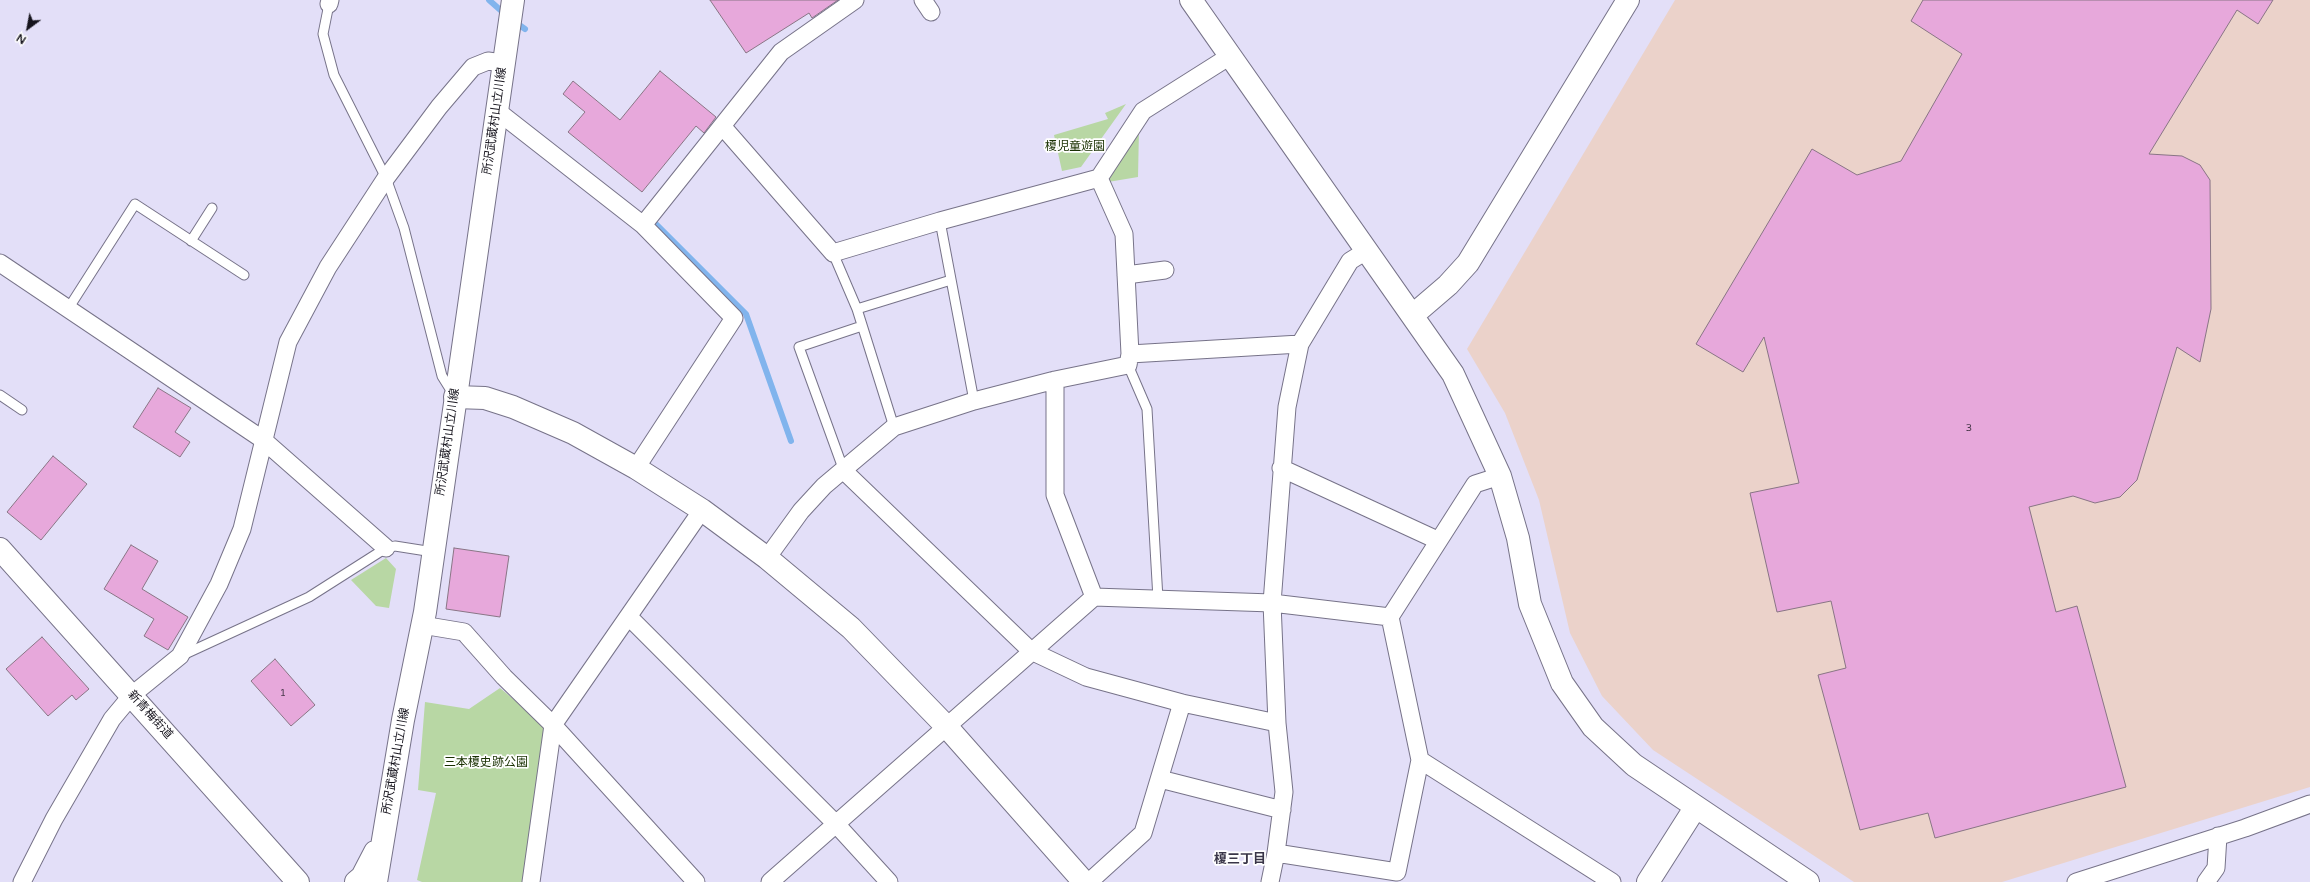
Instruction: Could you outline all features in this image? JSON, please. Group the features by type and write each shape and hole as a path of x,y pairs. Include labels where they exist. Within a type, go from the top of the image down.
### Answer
{"street":[{"path":"643,225 723,127 781,52 855,0"},
{"path":"1191,0 1453,374 1500,476 1518,538 1530,604 1562,683 1598,731 1634,765 1695,808 1808,882"},
{"path":"1413,315 1448,285 1468,263 1628,0"},
{"name":"所沢武蔵村山立川線","path":"376,882 384,829 434,552 511,13"},
{"path":"723,127 832,253 940,221 1099,178 1143,111 1230,56"},
{"path":"22,882 54,819 112,719 132,695 180,656 219,584 242,529 262,439 288,342 328,267 386,178 439,107 473,67 488,61 503,63"},
{"path":"496,110 643,225 734,318 636,468"},
{"path":"1099,178 1124,234 1129,360"},
{"path":"1270,882 1276,853 1284,792 1277,723 1272,603 1281,468 1287,407 1300,344 1350,261 1366,251"},
{"path":"0,263 262,439 386,548"},
{"path":"1126,275 1165,270"},
{"path":"767,558 801,511 824,486 844,471 894,427 974,401 1129,360 1300,344"},
{"path":"1055,380 1055,495 1094,596"},
{"path":"455,397 485,398 573,432 636,468 702,510 767,558 851,628 946,726 1084,882"},
{"path":"1281,468 1437,540"},
{"path":"844,471 1031,651 1086,678 1182,703 1277,723"},
{"path":"1276,853 1402,877 1420,760 1390,617 1437,540 1475,484 1500,476"},
{"path":"531,882 553,725 629,618 702,510"},
{"name":"新青梅街道","path":"0,549 292,875 310,882"},
{"path":"770,882 1094,596 1272,603 1390,617"},
{"path":"629,618 836,824 889,882"},
{"path":"422,624 464,632 504,677 553,725 696,882"},
{"path":"1089,882 1143,833 1182,703"},
{"path":"1420,760 1612,882"},
{"path":"1160,779 1282,810"},
{"path":"2076,882 2218,836 2310,804"},
{"path":"1648,882 1695,808"},
{"path":"356,882 362,877 369,866 384,829"},
{"path":"2206,882 2216,868 2218,836"}],"lane":[{"path":"330,2 324,34 334,75 386,178 404,228 442,376 455,397"},
{"path":"68,308 135,204 244,275"},
{"path":"191,241 212,208"},
{"path":"940,221 974,401"},
{"path":"832,253 857,309 894,427"},
{"path":"857,309 951,280"},
{"path":"844,471 799,347 862,326"},
{"path":"1129,360 1147,409 1158,599"},
{"path":"0,395 22,410"},
{"path":"180,656 309,597 386,548 395,546 434,552"}],"shaded area":[{"path":"1675,0 2310,0 2310,787 2002,882 1854,882 1653,750 1602,696 1570,633 1539,500 1505,413 1467,349"}],"green space":[{"name":"榎児童遊園","path":"1126,104 1081,167 1062,171 1054,135 1108,119 1105,113"},
{"name":"榎児童遊園","path":"1139,129 1138,177 1108,182 1112,171"},
{"path":"386,558 396,569 389,608 376,606 351,580"},
{"name":"三本榎史跡公園","path":"500,688 546,726 526,882 422,882 417,880 436,793 418,790 425,702 469,709"}],"building":[{"path":"710,0 838,0 812,18 809,13 746,53"},
{"path":"1923,0 2273,0 2258,24 2237,10 2149,154 2182,156 2200,165 2210,180 2211,309 2200,362 2177,347 2137,480 2120,497 2095,503 2073,496 2029,507 2056,612 2077,606 2126,787 1935,838 1928,813 1860,830 1818,675 1846,668 1831,601 1777,612 1750,493 1799,483 1764,337 1743,372 1696,344 1812,149 1857,175 1901,161 1962,54 1911,21"},
{"path":"660,71 716,117 704,133 696,126 642,192 568,132 585,112 563,94 573,81 620,120"},
{"path":"158,388 191,408 175,432 190,442 180,457 133,427"},
{"path":"53,456 87,484 41,540 7,512"},
{"path":"131,545 158,561 142,589 188,617 168,650 144,636 154,619 104,589"},
{"path":"454,548 509,556 500,617 446,609"},
{"path":"42,637 89,689 76,700 72,695 48,716 6,669"},
{"path":"275,659 315,705 291,726 251,681"}],"waterway":[{"path":"489,0 506,15"},
{"path":"515,22 525,29"},
{"path":"657,225 746,314 791,441"}],"district":[{"name":"榎三丁目","path":"1240,860"}]}
